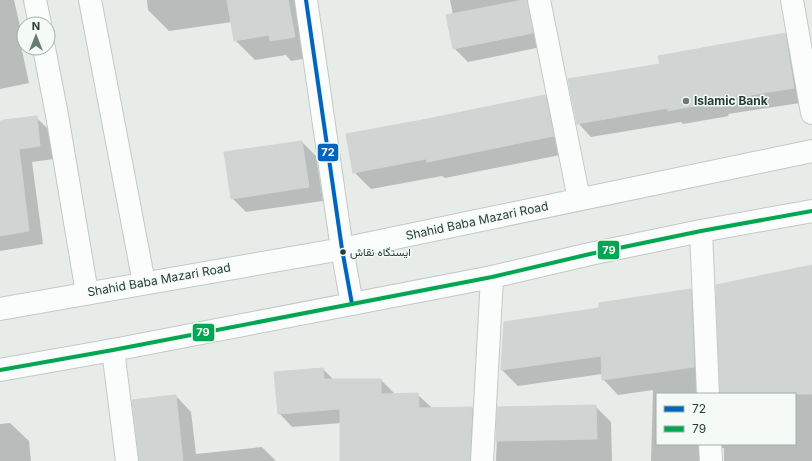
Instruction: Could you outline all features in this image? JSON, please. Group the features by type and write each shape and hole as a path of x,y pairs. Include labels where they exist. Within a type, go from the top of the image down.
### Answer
{"main road":[{"path":"35,0 38,16"},
{"path":"90,0 144,283"},
{"path":"306,0 342,249 352,304"},
{"path":"539,0 579,199"},
{"path":"792,0 812,113"},
{"path":"46,56 87,293"},
{"name":"Shahid Baba Mazari Road","path":"0,309 342,249 812,151"},
{"path":"0,370 113,350 492,277 590,254 701,231 812,211"},
{"path":"701,231 708,393"},
{"path":"482,461 492,277"},
{"path":"113,350 127,461"},
{"path":"710,445 711,461"}],"building":[{"path":"227,0 288,0 295,37 270,41 269,35 234,41"},
{"path":"527,0 533,33 453,49 446,15"},
{"path":"785,33 794,88 715,101 668,111 668,108 577,124 568,79 660,64 658,56"},
{"path":"545,95 554,136 427,162 426,159 353,173 346,134"},
{"path":"37,116 40,146 19,149 29,231 0,236 0,121"},
{"path":"302,141 309,187 231,199 224,152"},
{"path":"812,265 812,394 720,393 716,285"},
{"path":"691,289 694,367 602,380 601,356 501,370 504,322 599,308 599,303"},
{"path":"323,368 324,379 381,379 381,394 418,393 419,408 472,407 470,461 340,461 340,409 278,414 274,372"},
{"path":"176,395 183,461 139,461 132,400"},
{"path":"596,405 597,439 496,441 497,407"}],"transit line":[{"name":"72","path":"306,0 342,249 352,304"},
{"name":"79","path":"0,370 113,350 492,277 590,254 701,231 812,211"}],"place":[{"name":"Islamic Bank","path":"686,101"},
{"name":"ایستگاه نقاش","path":"343,252"}]}
